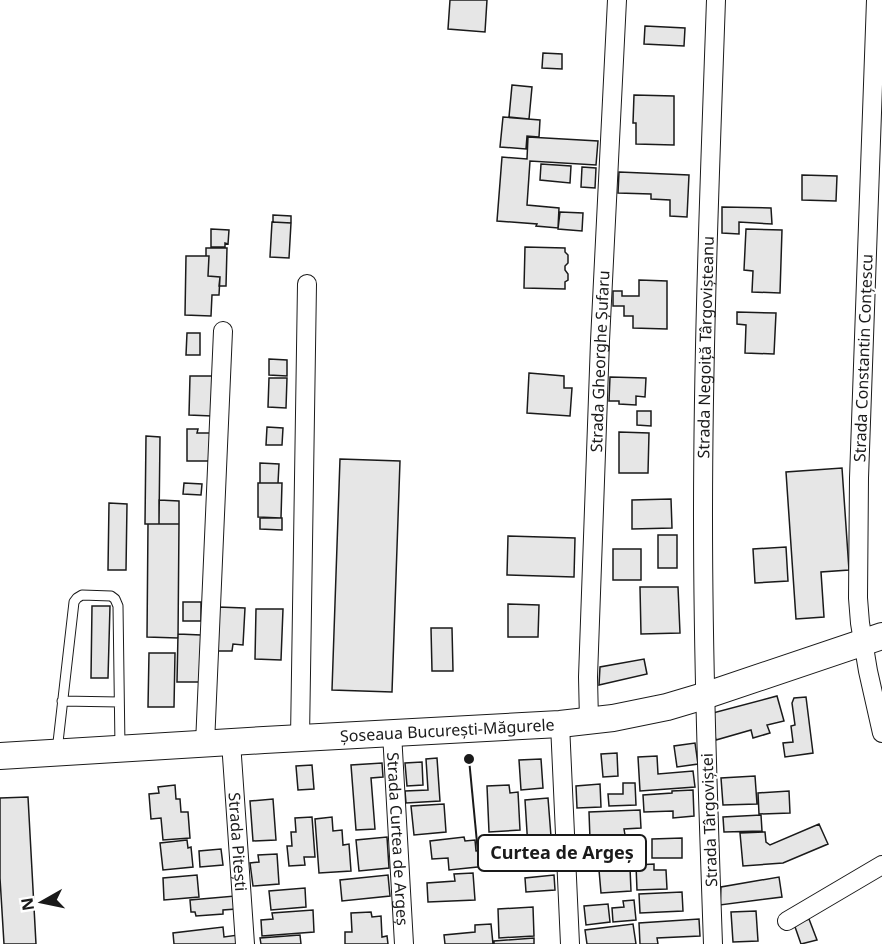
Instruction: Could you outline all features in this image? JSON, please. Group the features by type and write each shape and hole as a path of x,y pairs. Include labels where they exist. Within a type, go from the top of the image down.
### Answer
{"main road":[{"name":"Șoseaua București-Măgurele","path":"0,756 589,722 643,712 704,696 873,640"}],"street":[{"name":"Strada Gheorghe Șufaru","path":"589,722 588,677 600,341 616,0"},
{"name":"Strada Negoiță Târgovișteanu","path":"704,696 704,417 716,0"},
{"name":"Strada Constantin Conțescu","path":"876,0 859,478 858,598 873,640 882,733"},
{"path":"300,738 307,284"},
{"path":"205,744 223,331"},
{"name":"Strada Târgoviștei","path":"704,696 713,944"},
{"path":"560,724 570,944"},
{"name":"Strada Curtea de Argeș","path":"392,733 404,944"},
{"name":"Strada Pitești","path":"231,742 245,944"},
{"path":"786,921 882,865"}],"lane":[{"path":"56,753 74,602 82,595 111,596 115,599 117,606 120,749"},
{"path":"62,701 119,702"}],"building":[{"path":"450,0 487,0 485,32 448,29"},
{"path":"645,26 685,28 684,46 644,44"},
{"path":"543,53 562,54 562,69 542,68"},
{"path":"512,85 532,87 529,119 509,117"},
{"path":"634,95 674,96 674,145 636,144 636,123 633,123"},
{"path":"503,117 540,120 539,137 527,136 526,149 500,147"},
{"path":"528,137 598,141 596,165 530,161 527,205 559,208 558,228 497,221 502,157 527,159"},
{"path":"541,164 571,166 570,183 540,180"},
{"path":"582,167 596,168 595,188 581,187"},
{"path":"619,172 689,175 687,217 670,216 670,200 651,199 651,194 618,193"},
{"path":"802,175 837,176 836,201 802,200"},
{"path":"722,207 771,208 772,224 739,222 739,234 722,233"},
{"path":"560,212 583,213 582,231 558,229"},
{"path":"273,215 291,216 291,223 273,222"},
{"path":"272,222 291,223 289,258 270,257"},
{"path":"211,229 229,230 228,244 225,243 225,247 211,247"},
{"path":"746,229 782,230 780,293 752,292 753,271 744,270"},
{"path":"525,247 565,248 568,255 565,270 568,280 565,282 565,289 524,288"},
{"path":"206,248 227,248 226,286 219,286 220,277 208,276 209,256 206,256"},
{"path":"186,256 209,256 208,276 220,277 219,295 212,295 211,316 185,315"},
{"path":"639,280 667,281 667,329 633,328 633,316 624,316 624,306 613,306 613,291 622,291 622,296 639,296"},
{"path":"737,312 776,313 774,354 745,353 746,325 737,324"},
{"path":"187,333 200,333 200,355 186,355"},
{"path":"269,359 287,360 287,376 269,375"},
{"path":"529,373 564,376 564,388 572,388 570,416 527,413"},
{"path":"190,376 213,376 212,416 189,415"},
{"path":"610,377 646,378 645,397 636,396 636,405 609,401"},
{"path":"269,378 287,378 286,408 268,407"},
{"path":"637,411 651,411 651,426 637,425"},
{"path":"267,427 283,428 282,445 266,445"},
{"path":"187,429 198,429 197,433 211,433 210,461 187,461"},
{"path":"619,432 649,433 648,473 619,473"},
{"path":"146,436 160,437 159,524 145,524"},
{"path":"340,459 400,461 392,692 332,690"},
{"path":"260,463 279,464 278,483 260,483"},
{"path":"842,468 849,570 821,572 824,617 796,619 786,472"},
{"path":"184,483 202,484 201,495 183,494"},
{"path":"258,483 282,483 281,518 258,517"},
{"path":"671,499 672,528 632,529 632,500"},
{"path":"159,500 179,501 179,524 159,524"},
{"path":"109,503 127,504 126,570 108,570"},
{"path":"260,518 282,518 282,530 260,529"},
{"path":"148,524 179,524 178,638 147,637"},
{"path":"658,535 677,535 677,568 658,568"},
{"path":"508,536 575,538 574,577 507,575"},
{"path":"786,547 788,581 755,583 753,549"},
{"path":"613,549 641,549 641,580 613,580"},
{"path":"640,587 678,587 680,633 641,634"},
{"path":"183,602 201,602 201,621 183,621"},
{"path":"508,604 539,605 538,637 508,637"},
{"path":"92,606 110,606 108,678 91,678"},
{"path":"218,607 245,608 243,645 233,644 232,651 216,651"},
{"path":"256,609 283,609 281,660 255,659"},
{"path":"431,628 452,628 453,671 432,671"},
{"path":"178,634 201,635 200,682 177,682"},
{"path":"149,653 175,653 174,707 148,707"},
{"path":"644,659 647,674 599,685 600,667"},
{"path":"777,696 784,721 767,725 770,733 753,738 751,730 716,740 709,714"},
{"path":"806,697 813,753 785,757 783,743 793,742 791,726 795,725 792,703 794,698"},
{"path":"695,743 698,764 677,767 674,746"},
{"path":"617,753 618,776 603,777 601,754"},
{"path":"657,756 658,774 693,771 695,787 640,791 638,757"},
{"path":"437,758 440,801 406,803 405,791 428,790 426,759"},
{"path":"541,759 543,788 521,790 519,760"},
{"path":"422,762 423,785 407,786 405,763"},
{"path":"382,763 383,777 371,778 375,829 356,830 351,765"},
{"path":"312,765 314,789 298,790 296,766"},
{"path":"755,776 757,804 723,805 721,778"},
{"path":"623,783 635,783 636,805 609,806 608,794 623,794"},
{"path":"600,784 601,807 577,808 576,786"},
{"path":"175,785 176,799 180,799 181,812 188,812 190,838 163,840 161,818 151,819 149,794 159,793 158,787"},
{"path":"509,785 510,793 518,792 520,830 489,832 487,786"},
{"path":"693,790 694,816 673,818 673,811 644,812 643,795"},
{"path":"789,791 790,813 759,814 758,793"},
{"path":"28,797 36,944 4,944 0,878 0,798"},
{"path":"548,798 553,862 529,864 525,800"},
{"path":"273,799 276,840 253,841 250,801"},
{"path":"444,804 446,832 414,835 411,806"},
{"path":"640,810 641,828 624,829 625,835 616,835 616,838 590,839 589,812"},
{"path":"761,815 762,831 724,832 723,817"},
{"path":"312,817 315,857 304,857 305,865 289,866 287,846 292,846 291,832 296,832 295,818"},
{"path":"332,817 333,831 342,830 343,845 349,844 351,871 319,873 315,819"},
{"path":"819,824 828,844 783,863 743,866 740,833 765,832 766,842 770,845"},
{"path":"387,837 389,868 359,871 356,840"},
{"path":"464,837 465,841 475,840 476,851 485,850 487,866 449,870 448,858 432,859 430,841"},
{"path":"682,838 682,858 652,858 652,839"},
{"path":"187,840 188,848 191,847 193,867 163,870 160,843"},
{"path":"221,849 223,865 200,867 199,851"},
{"path":"277,854 279,884 253,886 250,863 259,862 258,855"},
{"path":"654,864 654,870 666,870 667,889 637,890 636,865"},
{"path":"630,868 631,891 601,893 599,870"},
{"path":"473,873 475,900 428,902 427,883 455,881 454,874"},
{"path":"197,875 199,897 164,900 163,878"},
{"path":"388,875 390,896 342,901 340,880"},
{"path":"554,875 555,890 526,892 525,878"},
{"path":"779,877 782,897 720,905 721,887"},
{"path":"305,888 306,907 271,910 269,891"},
{"path":"682,892 683,911 640,913 639,894"},
{"path":"235,896 236,909 223,910 223,914 196,916 195,912 191,912 190,900"},
{"path":"634,900 636,920 613,922 612,908 624,907 623,901"},
{"path":"608,904 610,922 586,925 584,906"},
{"path":"533,907 534,936 499,938 498,909"},
{"path":"313,910 314,932 262,936 261,920 273,919 272,913"},
{"path":"756,911 758,941 733,942 731,912"},
{"path":"371,912 372,917 381,916 382,937 387,936 388,944 345,944 345,932 352,932 351,913"},
{"path":"699,919 700,936 657,938 658,944 640,944 639,923"},
{"path":"809,919 817,940 801,944 794,924"},
{"path":"491,924 493,944 445,944 444,935 475,932 475,925"},
{"path":"633,924 636,944 587,944 585,930"},
{"path":"223,927 224,937 238,935 239,944 174,944 173,933"},
{"path":"300,935 301,944 261,944 260,938"},
{"path":"534,938 534,944 494,944 494,941"}],"place":[{"name":"Curtea de Argeș","path":"469,759"}]}
